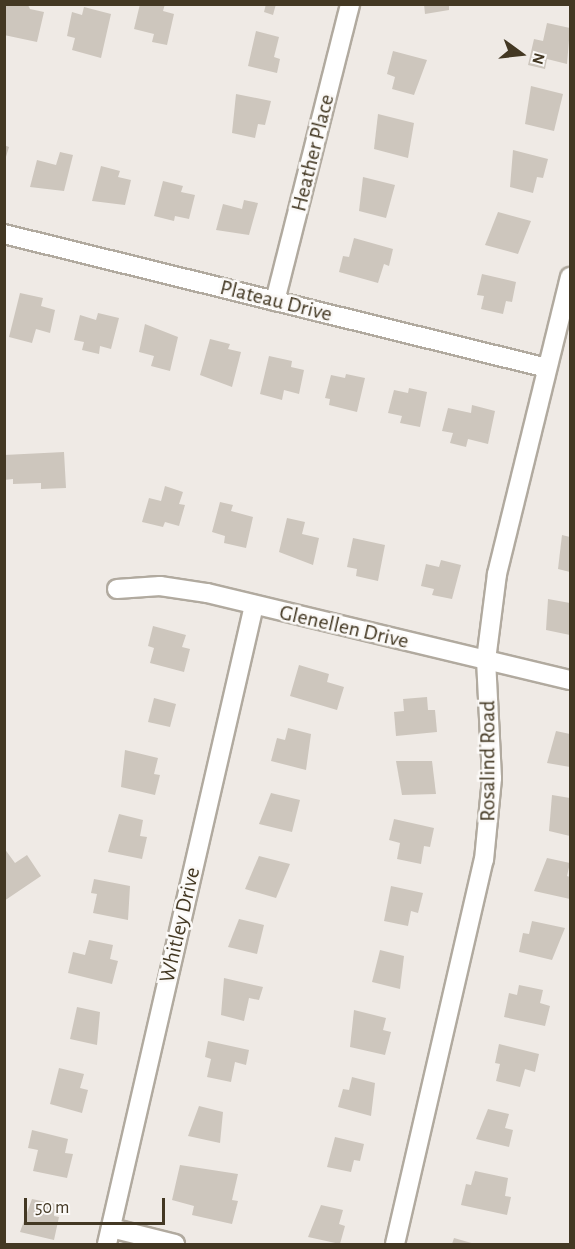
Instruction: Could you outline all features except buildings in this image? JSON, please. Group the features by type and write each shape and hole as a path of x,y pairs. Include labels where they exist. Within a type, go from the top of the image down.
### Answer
{"street":[{"name":"Heather Place","path":"275,301 350,4"},
{"name":"Plateau Drive","path":"4,234 547,369"},
{"name":"Rosalind Road","path":"395,1245 484,860 492,778 486,660 505,532 570,277"},
{"name":"Glenellen Drive","path":"117,589 160,586 254,605 570,680"},
{"name":"Whitley Drive","path":"109,1236 254,605"},
{"path":"109,1236 175,1245"}]}
